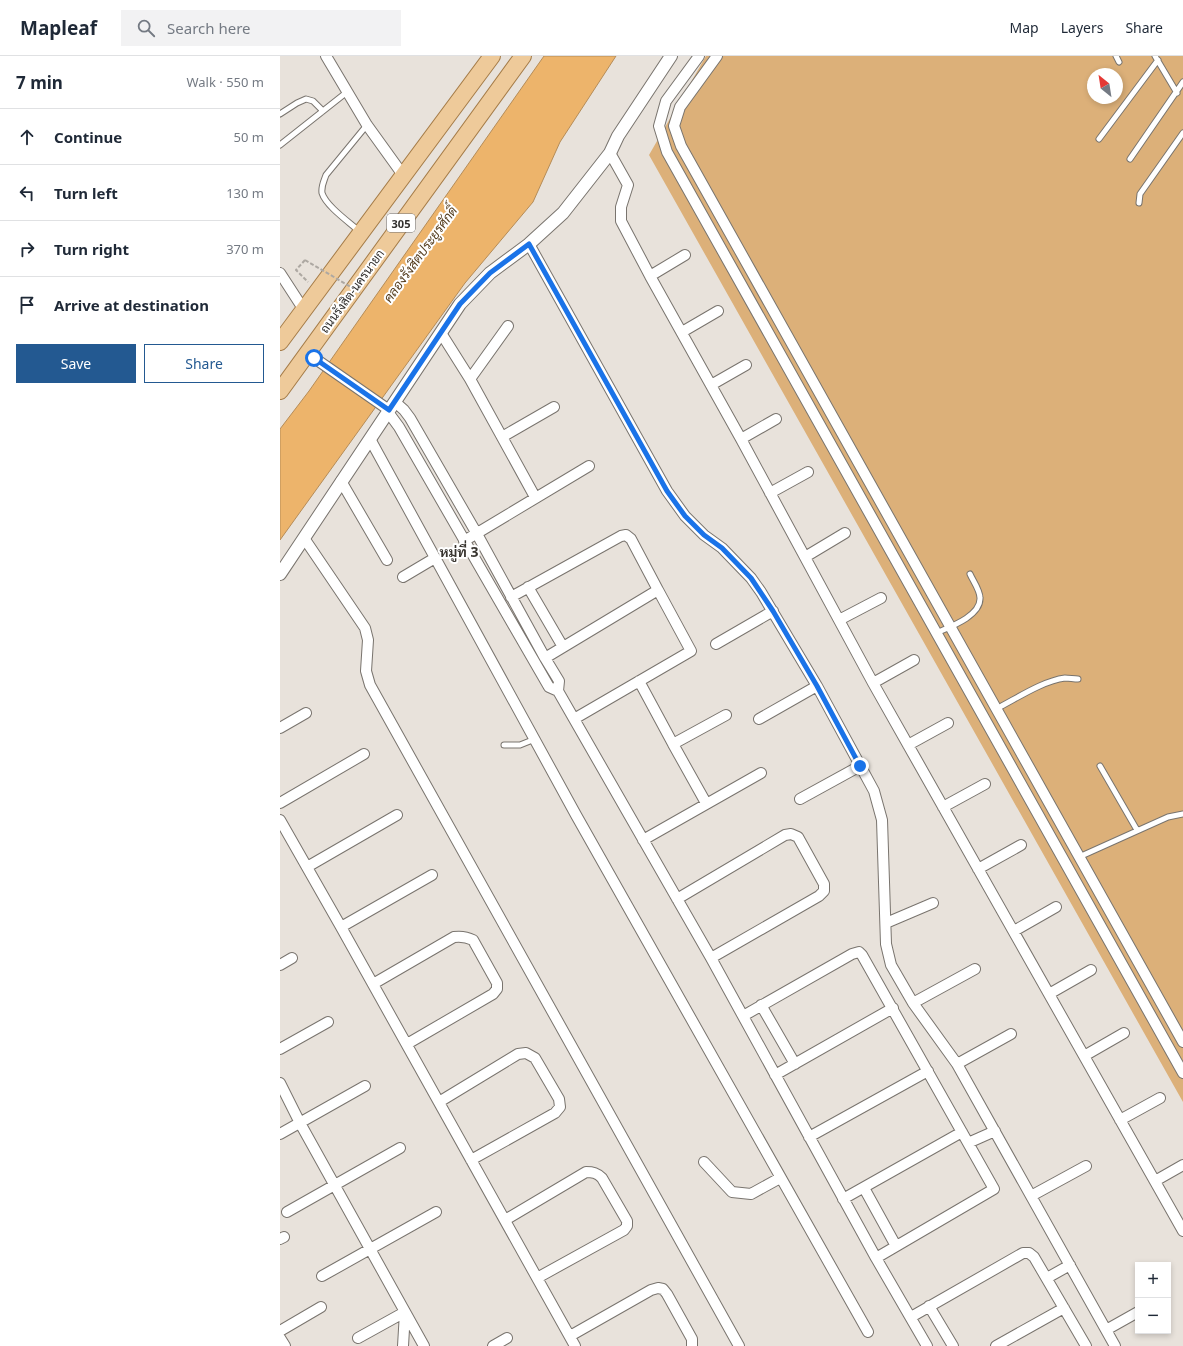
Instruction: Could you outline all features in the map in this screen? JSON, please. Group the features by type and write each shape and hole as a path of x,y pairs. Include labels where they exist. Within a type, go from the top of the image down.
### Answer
{"main road":[{"name":"305","path":"280,342 318,292 360,232 492,56"},
{"name":"ถนนรังสิต-นครนายก","path":"280,390 310,356 523,56"}],"street":[{"path":"326,56 367,125 403,175"},
{"path":"280,574 370,439 388,407 460,304 490,273 529,244 562,213 610,153 618,136 671,56"},
{"path":"699,56 666,100 659,126 667,152 1183,1073"},
{"path":"717,56 680,107 674,126 681,146 1183,1042"},
{"path":"610,153 628,185 621,207 621,221 650,276 741,439 873,683 1183,1231"},
{"path":"529,244 667,491 685,516 704,535 722,548 751,578 773,611 817,686 874,791 882,820 886,944 891,965 913,1003 957,1064 1115,1346"},
{"path":"729,262 742,254"},
{"path":"650,276 685,255"},
{"path":"280,273 304,310"},
{"path":"682,332 718,311"},
{"path":"470,379 508,326"},
{"path":"441,333 470,379 535,497"},
{"path":"310,356 388,407 404,410 410,418 559,681 558,691 711,958 843,1199 927,1346"},
{"path":"711,385 746,365"},
{"path":"388,407 398,427 549,687 558,691"},
{"path":"502,437 554,407"},
{"path":"741,439 776,419"},
{"path":"830,445 844,438"},
{"path":"370,439 535,739 780,1178 868,1332"},
{"path":"464,541 535,497 589,466"},
{"path":"770,493 808,472"},
{"path":"341,481 387,560"},
{"path":"805,557 845,533"},
{"path":"511,597 626,534 631,539 691,651 574,719"},
{"path":"304,538 365,628 368,640 366,671 370,685 739,1346"},
{"path":"403,577 436,558"},
{"path":"528,587 563,647"},
{"path":"545,658 658,590"},
{"path":"839,620 881,598"},
{"path":"716,644 773,611"},
{"path":"873,683 914,660"},
{"path":"639,681 706,803"},
{"path":"759,719 817,686"},
{"path":"280,728 306,713"},
{"path":"673,744 726,715"},
{"path":"908,745 948,723"},
{"path":"280,803 364,754"},
{"path":"800,799 860,766"},
{"path":"643,840 761,773"},
{"path":"943,807 984,784"},
{"path":"307,867 397,816"},
{"path":"1043,824 1056,817"},
{"path":"280,820 576,1346"},
{"path":"677,899 785,835 792,834 798,837 824,884 824,891 819,896 711,958"},
{"path":"978,869 1021,845"},
{"path":"341,927 432,875"},
{"path":"886,923 933,903"},
{"path":"1014,931 1056,907"},
{"path":"373,984 454,938 460,936 467,937 473,940 477,946 497,982 497,989 493,994 407,1044"},
{"path":"743,1016 852,954 859,952 893,1008 994,1189 876,1258"},
{"path":"280,965 292,958"},
{"path":"913,1003 975,969"},
{"path":"1049,994 1091,970"},
{"path":"762,1005 795,1064"},
{"path":"775,1075 893,1008"},
{"path":"1151,1017 1164,1009"},
{"path":"280,1049 328,1022"},
{"path":"1084,1056 1124,1033"},
{"path":"957,1064 1011,1034"},
{"path":"439,1102 518,1054 526,1053 535,1058 559,1099 560,1107 555,1113 471,1160"},
{"path":"809,1137 928,1071"},
{"path":"280,1083 300,1123 424,1346"},
{"path":"280,1134 365,1086"},
{"path":"1120,1120 1160,1098"},
{"path":"968,1143 995,1131"},
{"path":"843,1199 962,1132"},
{"path":"287,1212 400,1148"},
{"path":"704,1162 732,1192 751,1194 780,1178"},
{"path":"1155,1181 1183,1165"},
{"path":"1031,1196 1086,1166"},
{"path":"505,1220 586,1172 592,1172 598,1174 602,1178 627,1221 627,1226 624,1230 537,1278"},
{"path":"864,1188 896,1246"},
{"path":"322,1276 436,1212"},
{"path":"911,1317 1023,1253 1029,1253 1034,1257 1086,1346"},
{"path":"1046,1278 1070,1265"},
{"path":"570,1336 651,1290 658,1288 663,1289 667,1294 692,1339 692,1346"},
{"path":"929,1306 952,1346"},
{"path":"280,1331 321,1307"},
{"path":"996,1346 1064,1308"},
{"path":"358,1338 405,1312"},
{"path":"403,1346 405,1312"},
{"path":"1106,1330 1135,1314"},
{"path":"280,1338 284,1346"},
{"path":"493,1346 507,1338"}],"lane":[{"path":"1116,56 1119,62"},
{"path":"1099,139 1157,58 1177,93"},
{"path":"1130,159 1177,93 1183,82"},
{"path":"280,145 347,92"},
{"path":"280,114 306,99 313,102 323,111"},
{"path":"360,232 327,203 322,193 322,184 326,175 367,125"},
{"path":"1139,203 1140,194 1183,133"},
{"path":"936,633 973,614 978,606 980,597 970,574"},
{"path":"996,709 1053,681 1066,678 1078,679"},
{"path":"504,745 520,745 535,739"},
{"path":"1100,766 1137,830"},
{"path":"1079,857 1168,816 1183,814"}],"path":[{"path":"318,292 296,270 305,260 361,294"}],"shaded area":[{"path":"706,56 1183,56 1183,1102 649,155"}],"water":[{"name":"คลองรังสิตประยูรศักดิ์","path":"544,56 616,56 560,142 533,202 465,283 280,540 280,429 309,391"}],"district":[{"name":"หมู่ที่ 3","path":"459,551"}],"route":[{"path":"314,358 389,410 460,304 490,273 529,244 667,491 685,516 704,535 722,548 751,578 761,592 817,686 860,766"}]}
